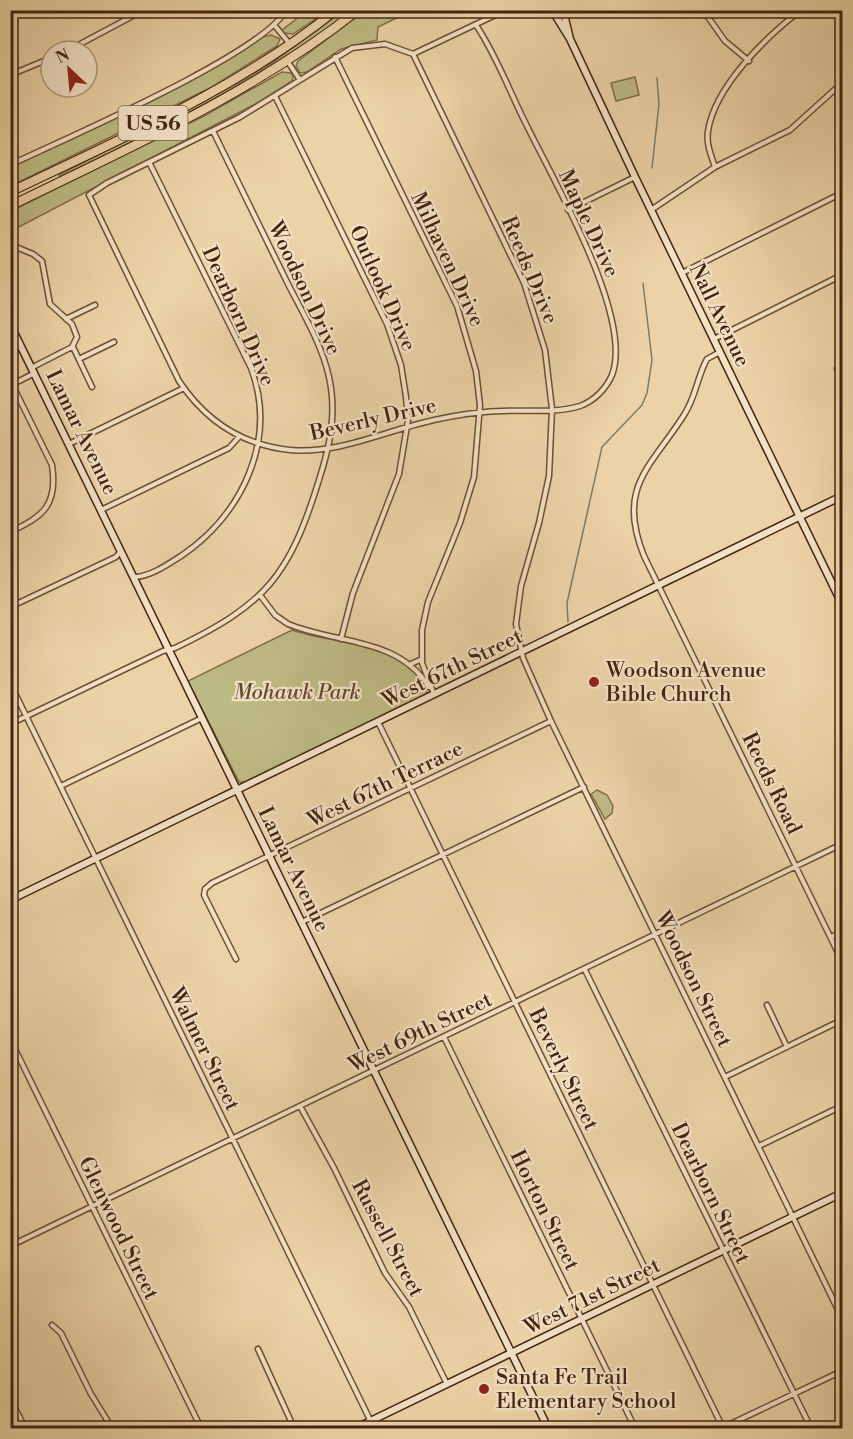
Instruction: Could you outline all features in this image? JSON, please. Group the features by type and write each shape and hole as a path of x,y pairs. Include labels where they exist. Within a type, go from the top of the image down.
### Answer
{"highway":[{"name":"US 56","path":"10,192 184,107 290,45 336,10"},
{"name":"US 56","path":"10,206 213,106 288,62 358,10"}],"street":[{"path":"90,39 144,10"},
{"path":"10,165 192,76 275,26 286,10"},
{"path":"149,162 213,131 352,48 385,44 413,54 506,10"},
{"name":"Nall Avenue","path":"552,10 570,39 681,273 843,604"},
{"name":"Nall Avenue","path":"562,10 570,39"},
{"path":"703,10 725,42 748,61"},
{"path":"715,167 708,148 711,118 727,86 748,61 801,10"},
{"name":"Maple Drive","path":"476,25 568,210 604,293 615,354 611,377 597,396 577,407 552,409"},
{"path":"275,26 290,45"},
{"name":"Reeds Drive","path":"413,54 524,283 545,350 552,409 552,441 547,488 518,604 517,634 521,653"},
{"name":"Milhaven Drive","path":"335,57 460,313 476,371 480,412 474,477 460,523 428,602 422,630 422,659 434,695"},
{"path":"288,62 300,80"},
{"path":"10,75 39,63"},
{"path":"651,210 715,167 790,130 843,83"},
{"name":"Outlook Drive","path":"275,96 395,343 404,382 407,427 399,474 353,593 341,639"},
{"name":"Woodson Drive","path":"10,724 223,624 260,595 278,574 298,542 329,448 333,400 324,358 213,131"},
{"name":"Beverly Drive","path":"149,162 107,183 89,195 184,388 199,407 238,438 289,450 320,450 407,427 480,412 552,409"},
{"name":"Dearborn Drive","path":"135,578 142,577 173,561 212,531 244,486 259,444 262,414 253,375 149,162"},
{"path":"568,210 635,177"},
{"path":"681,273 843,194"},
{"path":"10,532 37,519 46,510 51,499 54,476 52,465 12,382 72,347 76,337 66,319 50,304 42,261 33,254 11,246"},
{"path":"714,339 843,275"},
{"path":"66,319 95,305"},
{"name":"Lamar Avenue","path":"10,324 548,1428"},
{"path":"79,359 114,342"},
{"path":"72,347 92,387"},
{"name":"Reeds Road","path":"720,352 707,359 692,401 648,462 634,505 636,531 659,586 843,961"},
{"path":"837,369 843,366"},
{"path":"69,444 184,388"},
{"path":"101,510 229,448 238,438"},
{"name":"West 67th Street","path":"10,900 843,496"},
{"path":"10,607 116,557 121,551"},
{"path":"260,595 275,615 288,624 380,648 411,664 434,695"},
{"name":"Woodson Street","path":"521,653 551,721 843,1318"},
{"path":"411,664 422,659"},
{"name":"Walmer Street","path":"10,683 372,1425"},
{"path":"61,786 203,718"},
{"name":"West 67th Terrace","path":"236,959 207,903 205,889 212,883 551,721"},
{"name":"Beverly Street","path":"378,722 652,1285 725,1428"},
{"path":"302,922 584,787"},
{"name":"West 69th Street","path":"10,1246 843,844"},
{"path":"831,937 843,932"},
{"name":"Dearborn Street","path":"585,970 811,1428"},
{"path":"767,1005 787,1047"},
{"path":"725,1077 843,1020"},
{"name":"Horton Street","path":"444,1037 635,1428"},
{"name":"Glenwood Street","path":"10,1040 201,1428"},
{"path":"759,1146 843,1106"},
{"name":"Russell Street","path":"300,1107 334,1168 386,1273 409,1306 447,1384"},
{"name":"West 71st Street","path":"356,1428 372,1425 447,1384 843,1193"},
{"path":"52,1325 61,1333 91,1394 112,1428"},
{"path":"258,1349 294,1428"},
{"path":"725,1428 843,1371"},
{"path":"10,1398 25,1428"}],"green space":[{"path":"366,10 411,11 378,27 377,40 341,49 307,72 300,73 296,66 298,61"},
{"path":"307,11 327,11 293,34 284,33 282,30"},
{"path":"343,11 351,11 282,59 173,121 60,177 59,175 238,83 273,62"},
{"path":"271,35 280,39 277,46 212,87 11,186 11,167 191,79 262,37"},
{"path":"282,72 291,73 292,81 259,102 11,231 11,211 204,116"},
{"path":"635,77 639,95 616,101 611,83"},
{"name":"Mohawk Park","path":"292,630 369,648 388,655 405,664 419,676 427,692 246,782 239,782 188,681"},
{"path":"597,790 607,795 613,806 612,813 605,819 591,794"}],"waterway":[{"path":"652,168 659,104 657,78"},
{"path":"568,622 567,603 602,447 642,405 647,393 652,360 643,283"}],"place":[{"name":"Woodson Avenue Bible Church","path":"594,682"},
{"name":"Santa Fe Trail Elementary School","path":"484,1389"}]}
